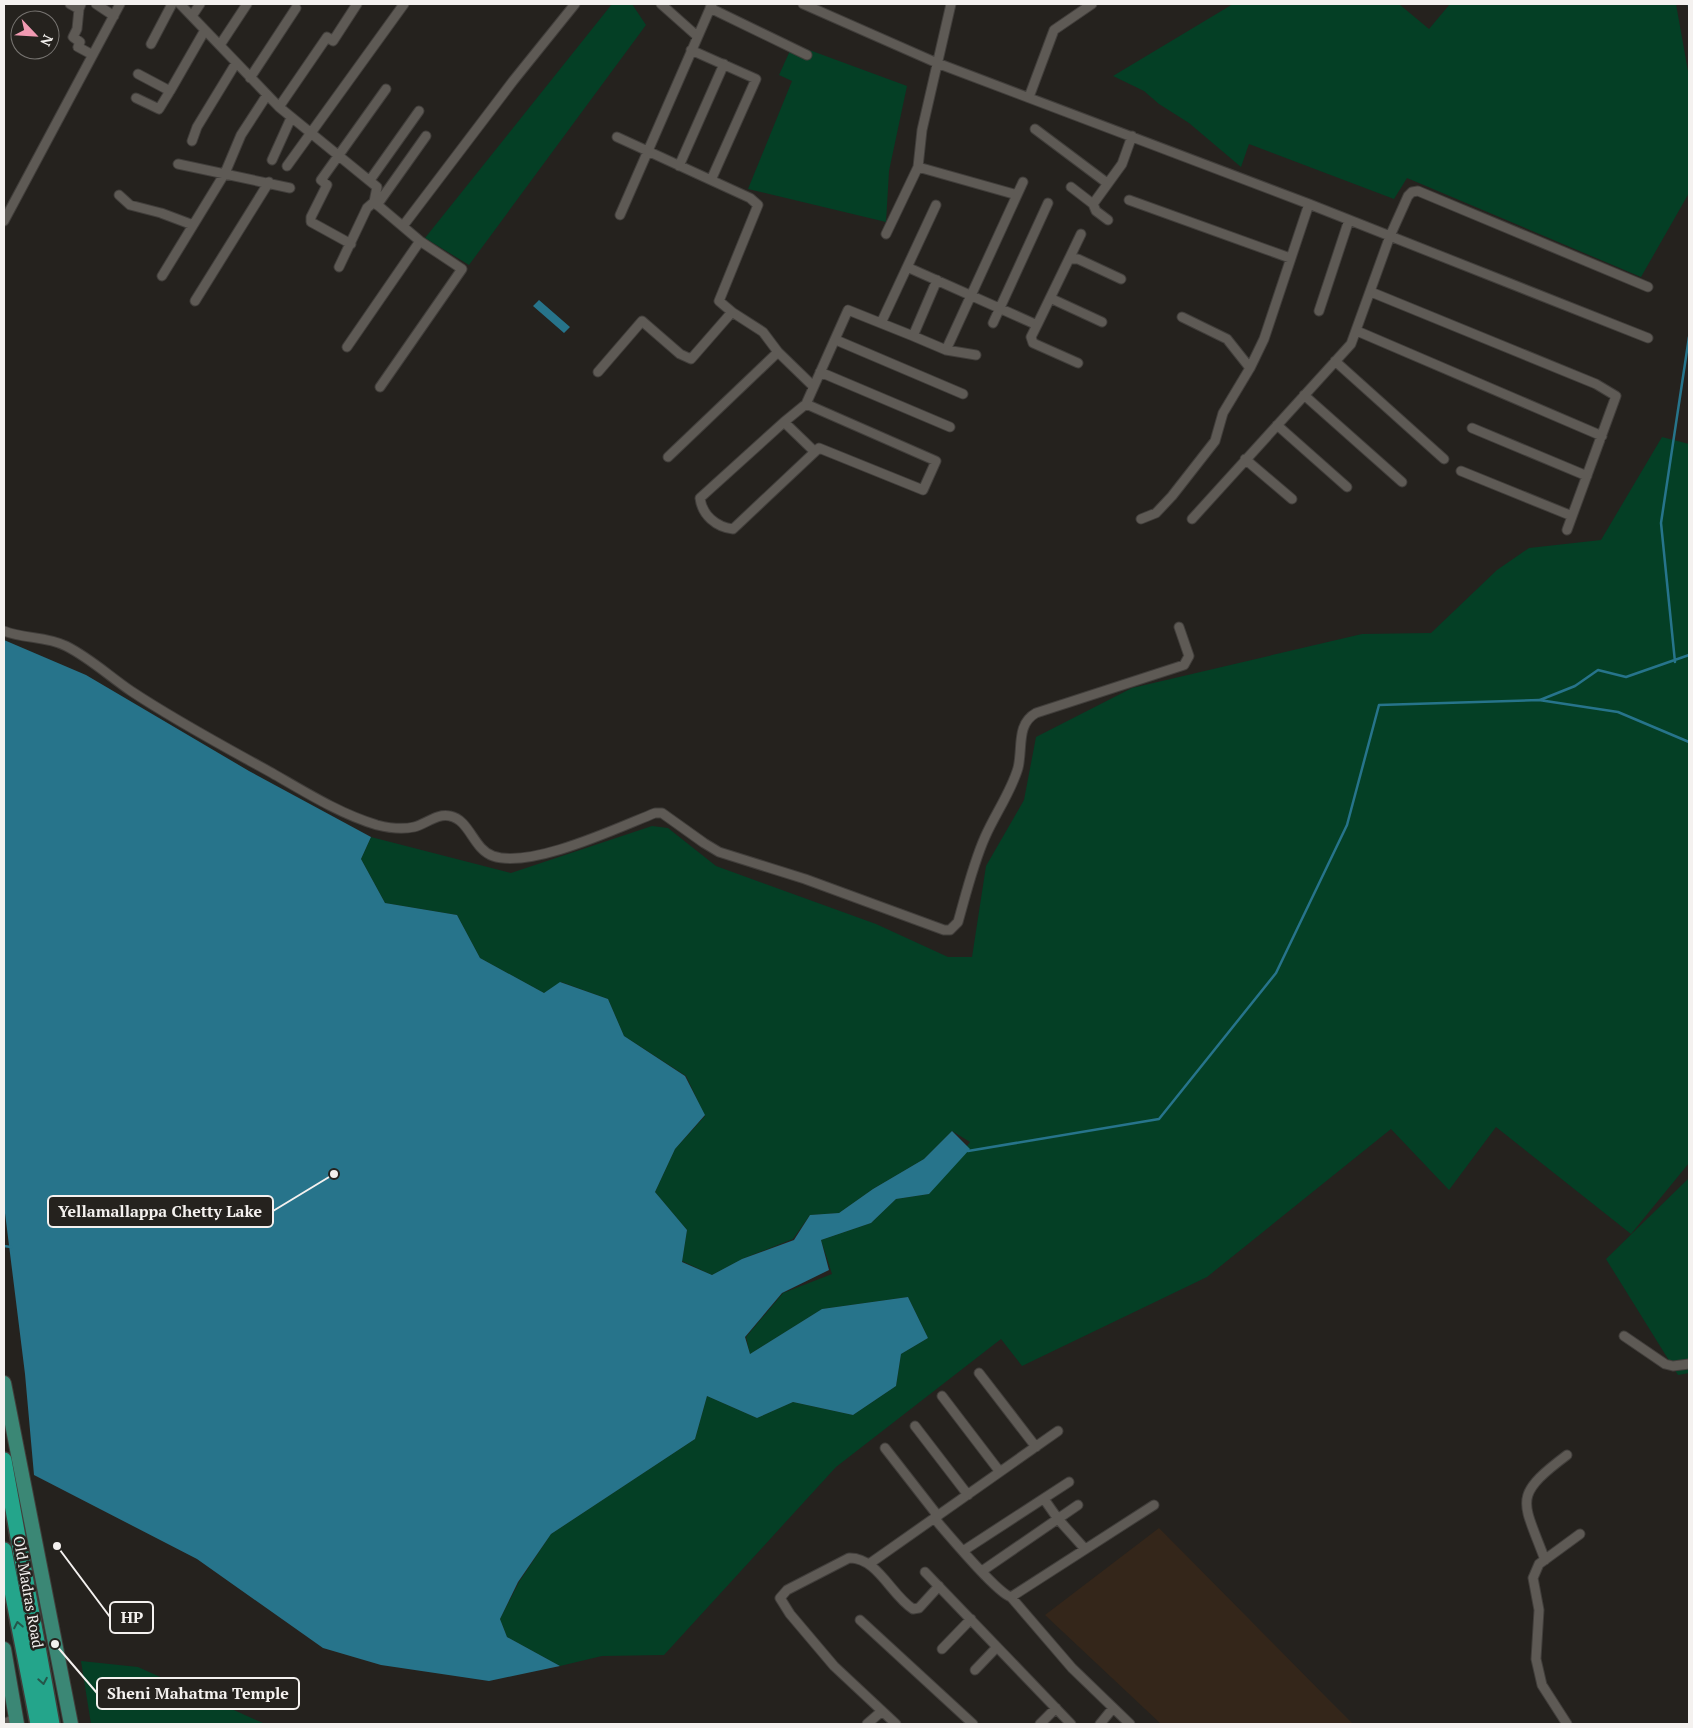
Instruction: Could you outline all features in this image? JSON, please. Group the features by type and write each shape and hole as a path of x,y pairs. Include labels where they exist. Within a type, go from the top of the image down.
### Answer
{"highway":[{"name":"Old Madras Road","path":"4,1460 52,1724"},
{"name":"Old Madras Road","path":"4,1550 38,1724"}],"main road":[{"path":"4,1383 70,1724"},
{"path":"4,1649 12,1722"}],"street":[{"path":"70,4 80,6 77,29 73,37 80,42 78,47 91,54"},
{"path":"96,4 114,16"},
{"path":"4,220 91,54 120,4"},
{"path":"151,44 172,4"},
{"path":"180,4 279,107 378,187 375,203"},
{"path":"192,16 200,4"},
{"path":"220,45 247,4"},
{"path":"279,107 327,37 332,41 357,4"},
{"path":"287,166 404,4"},
{"path":"403,226 513,81 575,4"},
{"path":"661,4 697,36"},
{"path":"802,4 937,63 1309,204 1648,338"},
{"path":"886,234 918,167 922,130 951,4"},
{"path":"1029,97 1054,30 1092,4"},
{"path":"620,215 711,6 807,55"},
{"path":"250,78 296,8"},
{"path":"136,98 159,109 205,30"},
{"path":"691,50 756,79 711,180"},
{"path":"192,141 197,128 236,63"},
{"path":"679,166 724,64"},
{"path":"138,74 170,91"},
{"path":"351,244 311,222 311,217 327,185 320,180 386,89"},
{"path":"162,276 226,174 241,135 267,95"},
{"path":"370,180 419,111"},
{"path":"272,160 291,118"},
{"path":"1035,129 1107,183"},
{"path":"339,267 367,208 375,203 426,136"},
{"path":"1093,204 1122,164 1132,136"},
{"path":"617,138 750,198 758,205 719,301 732,312 763,332 778,352 813,386"},
{"path":"178,164 290,188"},
{"path":"918,167 1017,195"},
{"path":"196,302 269,182"},
{"path":"946,350 1023,182"},
{"path":"1071,187 1093,204 1096,211 1108,220"},
{"path":"1192,519 1351,344 1390,236 1408,196 1412,192 1418,191 1648,287"},
{"path":"119,195 130,205 161,213 193,225"},
{"path":"1129,200 1290,258"},
{"path":"375,203 420,240 462,269 380,387"},
{"path":"993,323 1048,203"},
{"path":"1141,519 1156,513 1172,496 1215,441 1224,413 1264,339 1309,204"},
{"path":"881,323 936,206"},
{"path":"1319,311 1350,220"},
{"path":"1078,363 1033,343 1031,337 1081,234"},
{"path":"347,347 420,240"},
{"path":"1069,259 1078,259 1121,279"},
{"path":"908,267 1037,325"},
{"path":"913,336 937,280"},
{"path":"1371,292 1596,384 1616,396 1567,530"},
{"path":"1050,298 1102,322"},
{"path":"806,404 936,460 923,490 819,448 733,530 721,528 701,509 700,498 806,404 848,310 946,350 976,355"},
{"path":"598,372 642,321 680,354 691,359 732,312"},
{"path":"1182,317 1227,339 1250,368"},
{"path":"1356,331 1602,436"},
{"path":"836,340 963,394"},
{"path":"668,457 778,352"},
{"path":"1335,361 1444,460"},
{"path":"820,372 950,427"},
{"path":"1304,395 1402,482"},
{"path":"784,422 814,451"},
{"path":"1277,425 1348,487"},
{"path":"1472,428 1587,476"},
{"path":"1245,459 1292,499"},
{"path":"1461,471 1572,516"},
{"path":"4,631 46,639 65,645 131,691 253,763 331,806 375,824 392,829 415,827 440,816 448,815 462,822 483,851 501,858 514,858 563,849 662,813 719,852 805,878 944,930 950,930 958,922 982,843 1014,780 1018,766 1021,736 1026,721 1036,713 1184,665 1189,656 1179,627"},
{"path":"1624,1336 1665,1364 1673,1366 1689,1364"},
{"path":"979,1374 1036,1447"},
{"path":"942,1396 1000,1472"},
{"path":"915,1426 968,1495"},
{"path":"869,1564 1058,1431"},
{"path":"885,1448 962,1550 1011,1598 1072,1668 1130,1724"},
{"path":"1545,1560 1527,1509 1527,1494 1544,1473 1567,1455"},
{"path":"962,1550 1069,1482"},
{"path":"1044,1499 1058,1519 1085,1549"},
{"path":"982,1571 1078,1505"},
{"path":"1011,1598 1154,1505"},
{"path":"1567,1724 1542,1685 1535,1653 1539,1610 1533,1578 1535,1570 1545,1560 1580,1534"},
{"path":"896,1724 834,1666 790,1614 780,1598 786,1590 840,1560 858,1557 869,1564 913,1609 919,1608 939,1586"},
{"path":"925,1572 1071,1724"},
{"path":"942,1649 971,1619"},
{"path":"860,1620 973,1724"},
{"path":"975,1670 997,1647"},
{"path":"1040,1724 1056,1708"},
{"path":"1100,1724 1113,1708"},
{"path":"868,1724 882,1712"}],"shaded area":[{"path":"1159,1528 1353,1724 1161,1724 1045,1615"}],"green space":[{"path":"612,4 632,4 646,25 469,265 425,238"},
{"path":"1233,4 1399,4 1429,29 1450,4 1676,4 1689,77 1689,193 1641,277 1407,178 1394,199 1249,144 1241,167 1189,123 1159,104 1144,91 1113,76"},
{"path":"793,44 907,86 889,171 886,222 748,189 792,81 779,75"},
{"path":"1662,437 1689,444 1689,1163 1631,1234 1496,1127 1449,1190 1391,1129 1207,1277 1022,1366 1001,1339 836,1467 664,1655 602,1656 560,1666 507,1637 500,1619 519,1582 551,1534 695,1439 707,1396 757,1418 793,1402 853,1415 896,1386 901,1354 928,1338 908,1297 822,1309 750,1354 746,1337 783,1293 832,1274 821,1240 871,1223 896,1199 929,1194 970,1142 952,1131 924,1159 873,1189 839,1213 810,1215 793,1239 742,1259 712,1275 682,1261 687,1230 655,1192 675,1149 705,1116 686,1076 624,1036 608,999 561,982 544,993 480,958 457,915 385,903 361,859 371,837 511,873 652,826 668,828 716,866 876,924 948,957 972,957 986,866 1024,800 1036,737 1132,688 1362,634 1431,633 1497,570 1529,548 1601,540"},
{"path":"1689,1178 1689,1373 1678,1375 1606,1259"},
{"path":"81,1661 138,1667 265,1724 91,1724"}],"water":[{"path":"539,300 570,327 564,333 533,306"},
{"path":"4,640 86,675 249,771 371,837 361,859 385,903 457,915 480,958 544,993 560,982 608,999 624,1036 685,1076 705,1115 675,1149 655,1192 687,1230 682,1262 712,1275 742,1259 794,1240 810,1215 839,1213 873,1189 924,1159 952,1131 970,1149 929,1194 896,1199 871,1223 821,1240 829,1270 782,1293 745,1337 750,1354 822,1309 908,1297 928,1338 901,1354 896,1386 853,1415 793,1402 757,1418 707,1396 695,1439 551,1534 518,1582 500,1619 507,1637 560,1666 489,1681 381,1665 323,1648 197,1559 34,1475 25,1374 4,1205"}],"waterway":[{"path":"1675,662 1661,523 1689,337"},
{"path":"1540,700 1575,686 1598,670 1626,677 1689,655"},
{"path":"968,1151 1159,1119 1276,973 1347,825 1379,705 1539,700 1618,712 1689,742"},
{"path":"4,1246 11,1247"}],"place":[{"name":"Yellamallappa Chetty Lake","path":"334,1174"},
{"name":"HP","path":"57,1546"},
{"name":"Sheni Mahatma Temple","path":"55,1644"}]}
